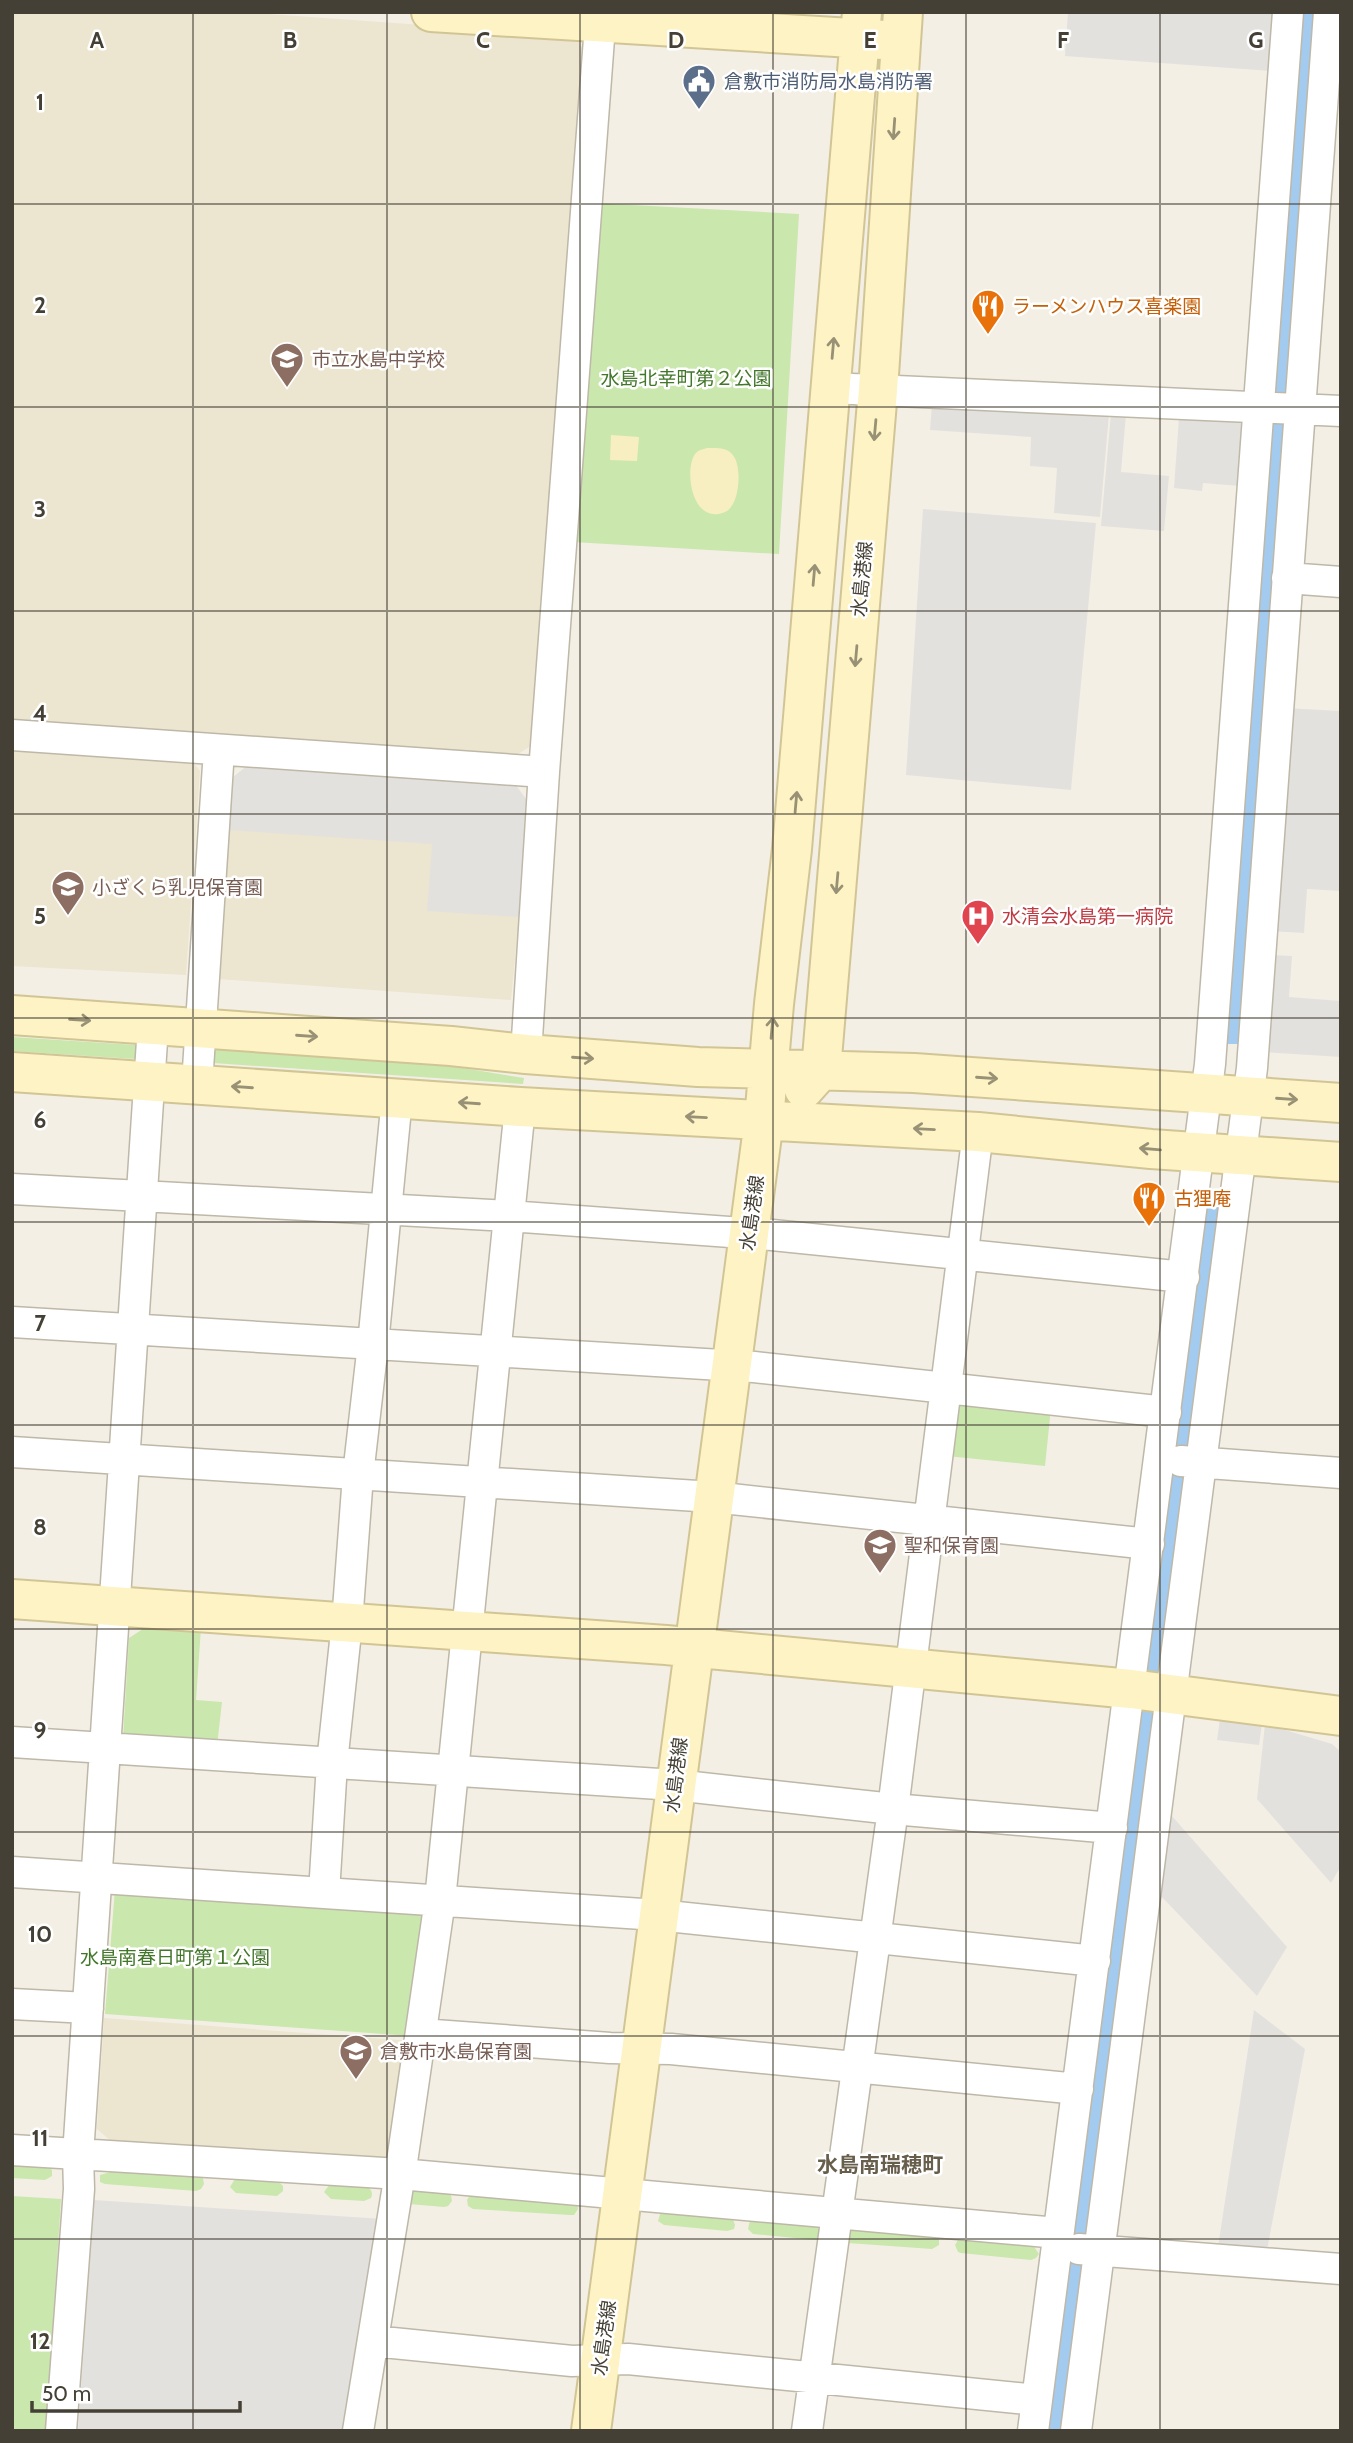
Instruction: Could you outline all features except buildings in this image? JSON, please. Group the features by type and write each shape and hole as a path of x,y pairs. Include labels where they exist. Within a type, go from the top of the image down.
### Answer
{"street":[{"path":"431,12 902,27"},
{"path":"1033,2431 1037,2400 1074,2246 1180,1461 1241,1155 1252,1068 1287,578 1279,407 1330,148 1302,110 1288,12"},
{"path":"1076,2431 1074,2246 1078,2089 1109,1977 1112,1828 1151,1691 1149,1545 1180,1461 1166,1412 1206,1092 1279,407 1302,110 1329,12"},
{"path":"526,1054 544,772 600,18"},
{"name":"水島港線","path":"591,2431 764,1120 792,849 860,25"},
{"name":"水島港線","path":"821,1070 878,390 902,27"},
{"path":"830,388 1341,411"},
{"path":"1287,578 1341,582"},
{"path":"12,735 544,772"},
{"path":"197,1084 219,750"},
{"path":"12,1015 451,1045 526,1054 698,1067 914,1073 1341,1103"},
{"path":"61,2431 79,2189 78,2155 153,1026"},
{"path":"764,1120 810,1084 821,1070"},
{"path":"12,1072 520,1107 978,1132 1199,1152 1341,1161"},
{"path":"324,1893 332,1763 347,1623 358,1475 397,1098"},
{"path":"358,2431 400,2174 440,1900 520,1107"},
{"path":"807,2431 893,1809 978,1132"},
{"path":"12,1189 509,1216 749,1234 1184,1277"},
{"path":"12,1322 731,1366 1166,1412"},
{"path":"12,1452 713,1497 1149,1545"},
{"path":"1180,1461 1341,1473"},
{"path":"12,1600 693,1648 1151,1691 1341,1716"},
{"path":"12,1742 675,1785 893,1809 1112,1828"},
{"path":"12,1872 658,1914 875,1939 1109,1977"},
{"path":"12,2004 88,2008"},
{"path":"421,2034 671,2049 1078,2089"},
{"path":"12,2150 400,2174 622,2193 838,2213 1074,2246 1341,2269"},
{"path":"373,2341 572,2361 628,2359 1037,2400"}],"shaded area":[{"name":"市立水島中学校","path":"12,12 239,12 575,36 587,56 534,744 513,757 12,721"},
{"path":"1068,12 1275,12 1271,71 1065,56"},
{"path":"932,404 1109,414 1100,517 1054,513 1057,468 1030,466 1031,437 930,430"},
{"path":"1111,413 1126,414 1121,472 1169,476 1164,531 1101,526"},
{"path":"1179,418 1245,423 1240,486 1203,483 1202,491 1174,488"},
{"path":"923,509 1096,523 1071,790 906,775"},
{"path":"1285,708 1341,711 1341,891 1307,889 1304,933 1270,931"},
{"path":"12,745 188,756 200,771 186,975 12,966"},
{"path":"253,761 510,777 526,799 519,917 427,911 432,844 229,830 233,777"},
{"path":"233,777 526,799 511,1000 219,979"},
{"path":"1271,955 1292,956 1289,997 1341,1001 1341,1057 1264,1052"},
{"path":"1220,1719 1262,1724 1259,1745 1217,1740"},
{"path":"1265,1724 1332,1744 1341,1752 1341,1866 1331,1883 1257,1799"},
{"path":"1172,1816 1287,1947 1257,1996 1159,1894"},
{"path":"1254,2010 1305,2049 1267,2250 1218,2247"},
{"path":"104,2018 412,2041 395,2159 111,2141 97,2129"},
{"path":"94,2200 383,2219 349,2431 78,2431"}],"green space":[{"name":"水島北幸町第２公園","path":"594,203 799,214 779,554 573,542"},
{"path":"12,1037 136,1045 139,1055 135,1059 12,1051"},
{"path":"214,1047 432,1063 524,1078 523,1084 213,1063"},
{"path":"954,1398 1051,1408 1045,1466 947,1456"},
{"path":"149,1625 201,1628 196,1700 222,1702 217,1746 123,1738 129,1638"},
{"name":"水島南春日町第１公園","path":"115,1889 429,1912 412,2036 105,2014"},
{"path":"12,2163 47,2165 52,2170 52,2176 45,2180 12,2178"},
{"path":"118,2170 199,2176 203,2178 204,2184 196,2191 100,2182 100,2175"},
{"path":"235,2179 278,2181 283,2186 283,2191 277,2196 236,2193 230,2187"},
{"path":"330,2184 367,2187 372,2196 364,2201 331,2199 324,2192"},
{"path":"413,2190 447,2192 452,2201 444,2207 409,2204 405,2194"},
{"path":"470,2195 577,2203 578,2209 574,2215 570,2215 473,2209 468,2206 467,2200"},
{"path":"12,2196 61,2199 46,2431 12,2431"},
{"path":"661,2211 732,2217 735,2225 734,2229 727,2231 664,2225 658,2221"},
{"path":"750,2220 818,2225 821,2227 819,2239 753,2234 748,2229"},
{"path":"847,2228 934,2235 939,2239 939,2245 932,2249 848,2243"},
{"path":"958,2240 1033,2245 1039,2254 1031,2260 961,2253 955,2245"}],"sand":[{"path":"611,435 639,437 637,461 610,460"},
{"path":"707,448 727,450 738,467 737,494 725,512 713,514 704,510 697,503 693,492 690,480 693,458 698,451"}],"water":[{"path":"1302,12 1316,12 1241,1044 1224,1044"},
{"path":"1205,1198 1221,1200 1066,2431 1047,2431"}],"place":[{"name":"倉敷市消防局水島消防署","path":"699,111"},
{"name":"ラーメンハウス喜楽園","path":"988,336"},
{"name":"市立水島中学校","path":"287,389"},
{"name":"小ざくら乳児保育園","path":"68,917"},
{"name":"水清会水島第一病院","path":"978,946"},
{"name":"古狸庵","path":"1149,1228"},
{"name":"聖和保育園","path":"880,1575"},
{"name":"倉敷市水島保育園","path":"356,2081"}],"district":[{"name":"水島南瑞穂町","path":"880,2164"}]}
